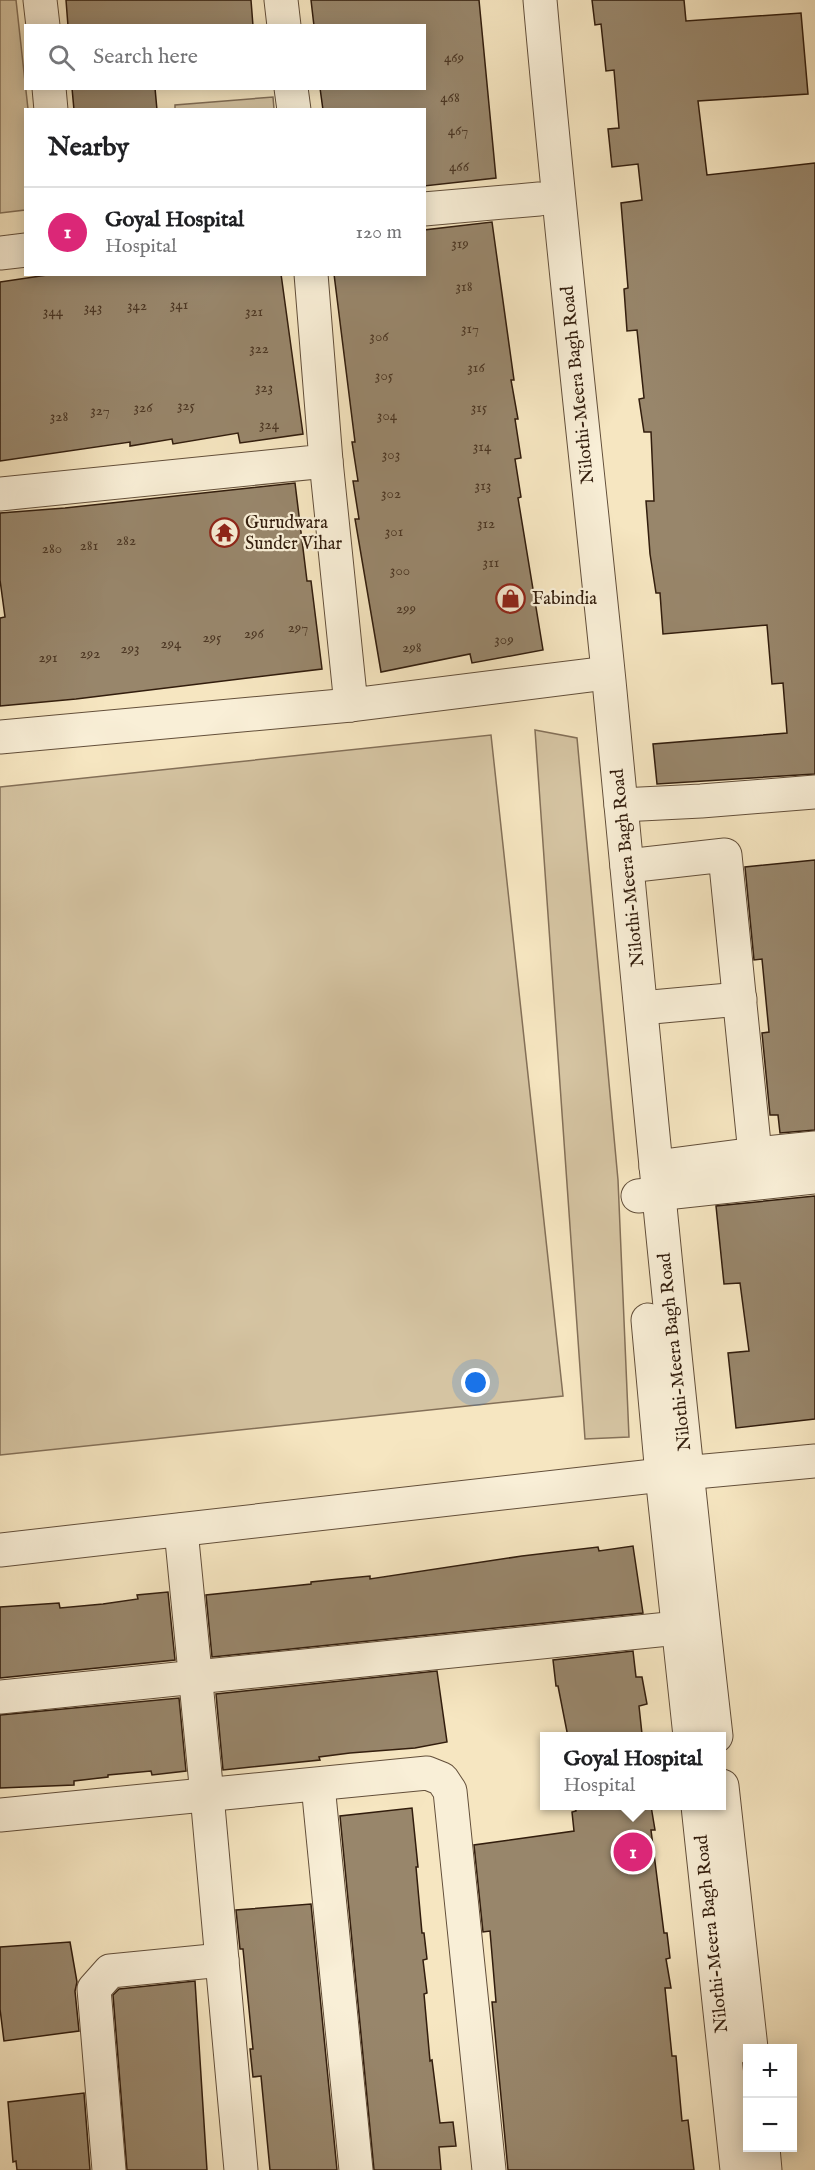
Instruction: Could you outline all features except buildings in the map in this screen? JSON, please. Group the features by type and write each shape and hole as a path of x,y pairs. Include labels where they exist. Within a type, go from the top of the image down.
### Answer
{"street":[{"path":"40,0 43,24"},
{"path":"281,0 284,24"},
{"name":"Nilothi-Meera Bagh Road","path":"519,0 591,675 651,1186"},
{"name":"Nilothi-Meera Bagh Road","path":"540,0 559,209 641,1008 651,1186 674,1474 678,1628 689,1732"},
{"path":"49,90 51,108"},
{"path":"291,90 294,108"},
{"path":"426,209 539,199"},
{"path":"0,253 24,250"},
{"path":"310,276 351,705"},
{"path":"0,494 326,461"},
{"path":"0,737 351,705 591,675"},
{"path":"621,805 712,801 815,792"},
{"path":"627,866 725,855 755,1154"},
{"path":"641,1008 740,999"},
{"path":"651,1186 755,1154 815,1148"},
{"path":"651,1186 815,1177"},
{"path":"0,1550 674,1474 815,1461"},
{"name":"Nilothi-Meera Bagh Road","path":"674,1474 715,1732"},
{"path":"181,1530 241,2170"},
{"path":"0,1697 678,1628"},
{"path":"0,1815 427,1773 442,1779 450,1791 489,2170"},
{"path":"318,1785 356,2170"},
{"name":"Nilothi-Meera Bagh Road","path":"698,1810 737,2170"},
{"name":"Nilothi-Meera Bagh Road","path":"725,1810 751,2044"},
{"path":"109,2170 94,1989 110,1971 222,1960"},
{"path":"763,2152 765,2170"}],"shaded area":[{"path":"0,0 16,0 24,90 26,90 28,108 24,108 24,210 0,213"},
{"path":"273,97 274,108 175,108 175,105"},
{"path":"535,730 577,738 618,1180 629,1437 585,1439"},
{"path":"491,735 563,1396 0,1455 0,787"}],"place":[{"name":"Gurudwara Sunder Vihar","path":"224,532"},
{"name":"Fabindia","path":"511,598"},
{"name":"Goyal Hospital","path":"633,1852"}]}
